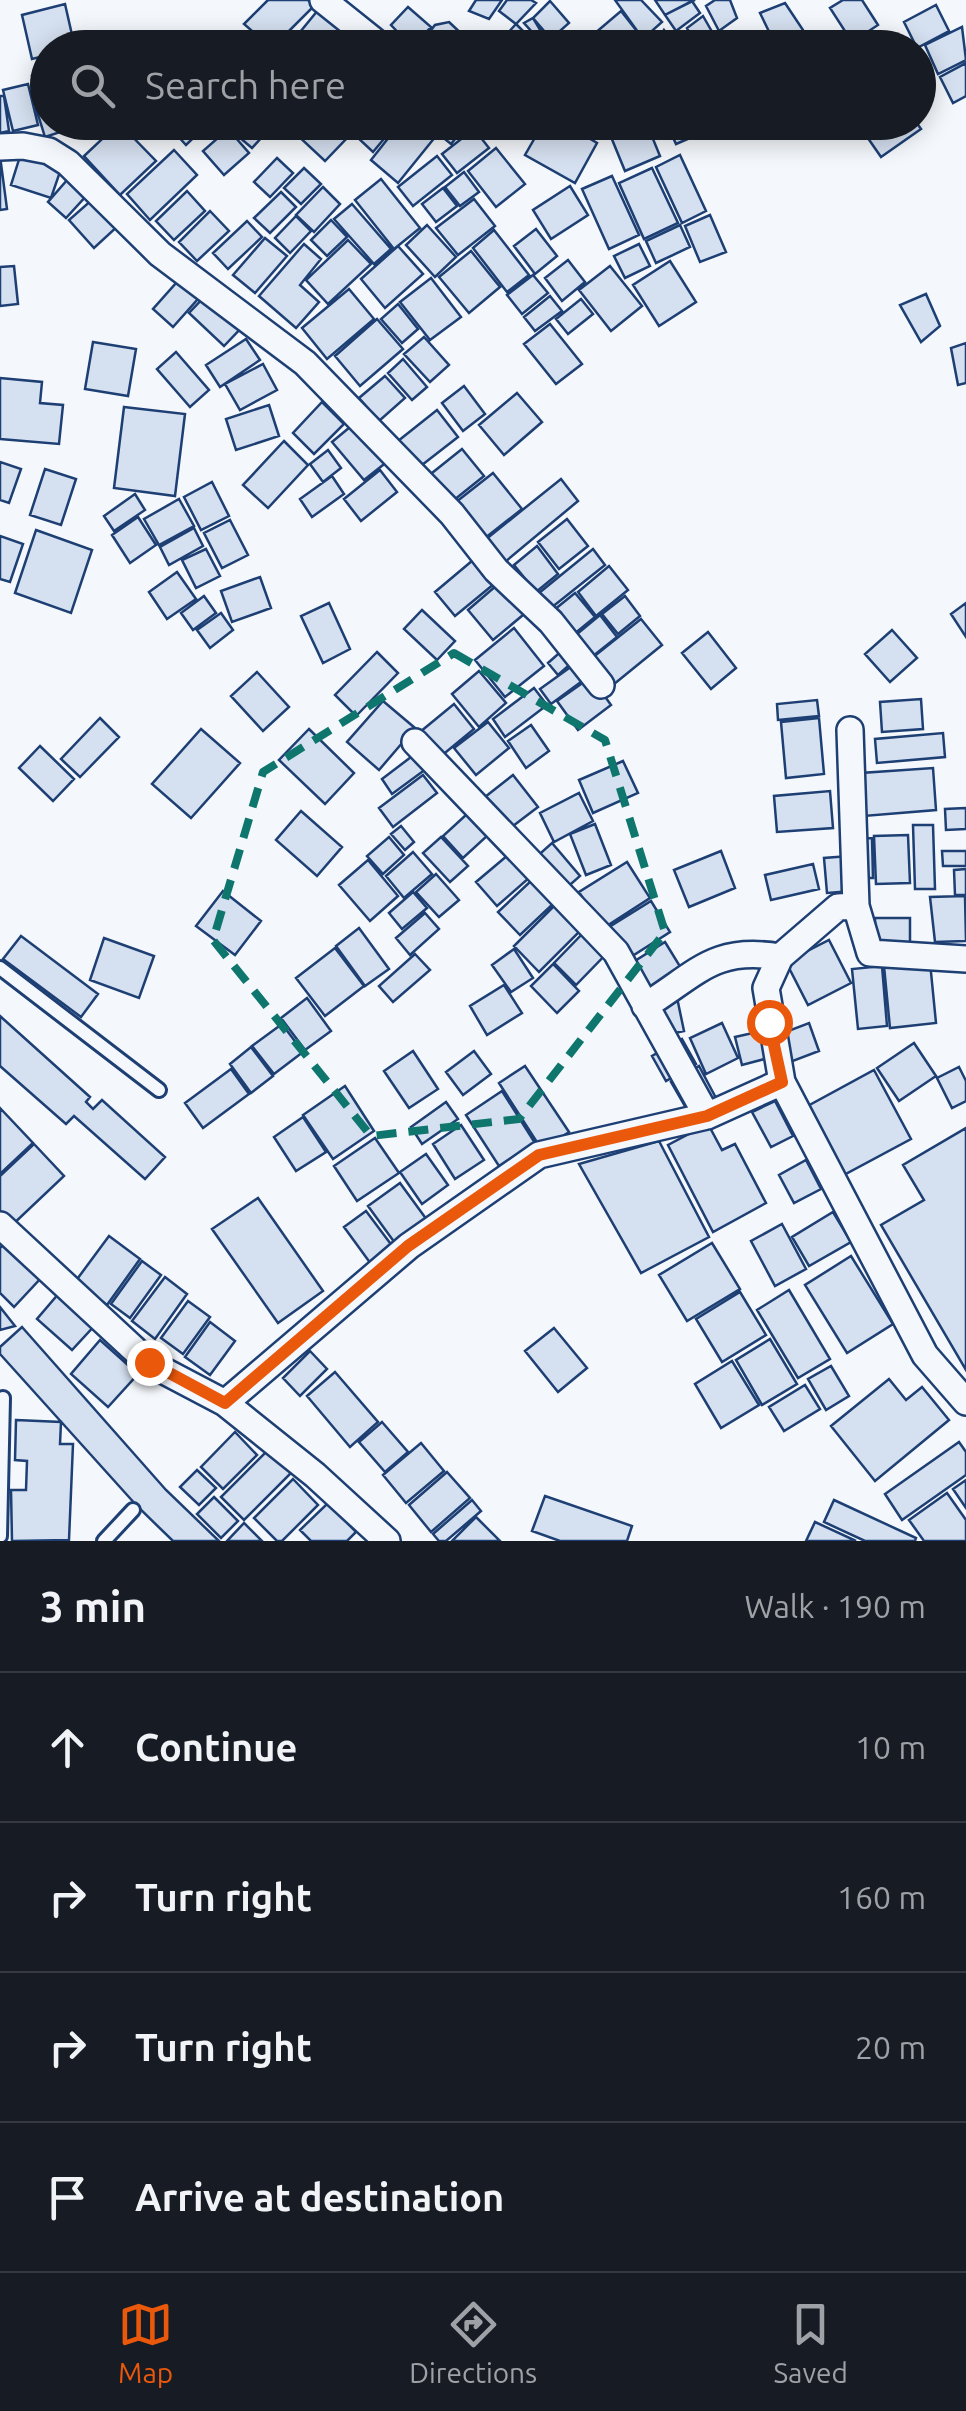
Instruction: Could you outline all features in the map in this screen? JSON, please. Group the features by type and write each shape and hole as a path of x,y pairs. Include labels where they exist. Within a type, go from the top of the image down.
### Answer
{"street":[{"path":"323,0 360,30"},
{"path":"0,147 23,146 48,152 68,164 160,254 305,363 452,514 496,570 552,622 601,684"},
{"path":"850,730 856,906 870,953 966,959"},
{"path":"415,742 616,952 707,1116"},
{"path":"856,906 838,907 780,958 766,988 782,1082 925,1356 966,1402"},
{"path":"645,1006 721,956 746,952 780,958"},
{"path":"225,1403 408,1246 539,1155 707,1116 782,1082"},
{"path":"0,1225 149,1362 225,1403 388,1541"}],"lane":[{"path":"0,968 159,1090"},
{"path":"0,1536 3,1398"},
{"path":"104,1541 133,1510"}],"highlighted area":[{"path":"454,653 605,740 665,932 519,1119 371,1136 213,940 263,772"}],"building":[{"path":"268,0 308,0 314,6 290,30 251,30 244,24"},
{"path":"476,0 502,0 489,19 469,11"},
{"path":"507,0 536,3 516,24 499,11"},
{"path":"615,0 641,0 662,22 653,30 637,30"},
{"path":"655,0 695,0 665,15"},
{"path":"715,0 730,0 737,18 718,30 706,6"},
{"path":"843,0 862,0 878,25 870,30 844,30 830,8"},
{"path":"550,1 569,23 561,30 543,30 533,18"},
{"path":"692,1 700,13 677,30 665,15"},
{"path":"785,3 803,30 768,30 760,13"},
{"path":"65,4 71,30 30,30 30,50 22,15"},
{"path":"323,4 355,30 302,30"},
{"path":"936,5 949,31 936,38 936,30 908,30 904,22"},
{"path":"408,7 431,27 396,30 391,25"},
{"path":"621,11 636,30 599,30"},
{"path":"703,16 711,30 688,30"},
{"path":"533,18 540,30 530,30 524,23"},
{"path":"449,22 457,30 431,30"},
{"path":"962,27 966,60 938,74 936,40"},
{"path":"966,63 966,96 953,103 940,77"},
{"path":"28,84 30,127 13,131 3,90"},
{"path":"0,96 4,96 9,131 0,133"},
{"path":"101,140 136,140 156,161 120,195 84,156"},
{"path":"216,140 238,140 249,153 224,175 203,151"},
{"path":"243,140 259,140 252,148"},
{"path":"302,140 345,140 325,161"},
{"path":"360,140 383,140 373,152"},
{"path":"387,140 433,140 398,183 371,160"},
{"path":"460,140 483,140 489,148 457,173 442,154"},
{"path":"534,140 597,143 575,183 525,155"},
{"path":"612,140 653,140 660,156 625,171"},
{"path":"869,140 905,140 881,157"},
{"path":"496,148 525,184 496,207 468,171"},
{"path":"22,150 63,163 51,198 11,185"},
{"path":"174,150 197,175 150,220 127,194"},
{"path":"680,155 706,211 682,223 656,167"},
{"path":"0,156 7,209 0,210"},
{"path":"437,156 452,175 413,206 398,187"},
{"path":"277,158 293,173 270,197 254,182"},
{"path":"304,168 321,184 301,204 284,188"},
{"path":"652,168 678,223 644,239 619,183"},
{"path":"464,172 479,192 460,206 445,187"},
{"path":"612,176 639,235 609,249 582,189"},
{"path":"68,179 87,195 66,218 48,202"},
{"path":"381,179 420,228 394,249 355,200"},
{"path":"570,186 588,215 551,239 533,210"},
{"path":"323,187 340,204 314,232 296,215"},
{"path":"443,188 457,206 436,222 422,204"},
{"path":"187,191 205,211 174,240 156,221"},
{"path":"281,192 296,207 270,233 254,218"},
{"path":"94,198 119,225 94,248 69,220"},
{"path":"474,199 495,226 458,255 436,228"},
{"path":"352,204 391,249 374,264 334,219"},
{"path":"210,211 229,231 197,261 179,242"},
{"path":"710,215 726,252 700,262 685,226"},
{"path":"296,216 311,231 290,253 275,238"},
{"path":"331,220 347,237 327,256 311,240"},
{"path":"247,221 262,237 228,269 213,253"},
{"path":"427,225 456,257 435,277 406,245"},
{"path":"680,225 690,247 656,263 646,241"},
{"path":"536,229 557,256 535,274 514,246"},
{"path":"494,230 529,275 507,292 473,248"},
{"path":"265,238 287,256 255,293 233,275"},
{"path":"348,240 371,264 328,304 306,280"},
{"path":"304,244 321,259 300,285 319,302 296,328 259,296"},
{"path":"639,244 650,266 625,278 614,256"},
{"path":"398,246 423,274 385,308 361,279"},
{"path":"471,251 500,287 469,313 439,277"},
{"path":"568,260 585,282 562,301 545,278"},
{"path":"670,261 696,302 659,326 633,285"},
{"path":"14,266 18,304 0,306 0,267"},
{"path":"610,266 642,306 611,331 579,290"},
{"path":"185,273 205,291 173,327 153,309"},
{"path":"533,275 548,293 522,314 507,295"},
{"path":"431,278 461,317 430,340 400,302"},
{"path":"349,289 374,319 327,359 302,328"},
{"path":"209,292 244,325 224,346 189,313"},
{"path":"926,294 940,326 921,342 900,305"},
{"path":"550,296 562,311 535,331 524,317"},
{"path":"581,299 593,314 568,334 556,319"},
{"path":"398,304 418,329 402,343 381,319"},
{"path":"377,319 403,349 360,386 335,356"},
{"path":"550,324 582,364 556,384 524,344"},
{"path":"424,337 449,365 430,382 404,354"},
{"path":"246,339 260,360 220,387 206,365"},
{"path":"93,342 136,349 128,396 85,389"},
{"path":"966,343 966,383 958,385 951,348"},
{"path":"176,352 209,390 190,407 157,369"},
{"path":"403,359 427,387 412,400 388,373"},
{"path":"263,364 277,390 240,410 225,384"},
{"path":"385,376 405,398 379,421 359,398"},
{"path":"0,378 42,382 40,403 63,405 59,444 0,439"},
{"path":"464,386 485,414 463,431 442,403"},
{"path":"517,393 542,422 504,455 479,425"},
{"path":"322,402 344,424 314,454 293,433"},
{"path":"269,405 279,436 236,450 226,419"},
{"path":"124,407 185,414 175,496 114,488"},
{"path":"437,410 458,437 413,472 393,445"},
{"path":"356,422 388,461 364,480 332,442"},
{"path":"284,441 308,465 268,508 243,485"},
{"path":"462,449 484,476 449,504 427,477"},
{"path":"328,450 341,468 323,482 310,464"},
{"path":"0,462 21,469 9,503 0,500"},
{"path":"45,469 76,479 61,525 30,515"},
{"path":"380,470 397,492 361,521 344,499"},
{"path":"493,473 522,509 480,542 451,506"},
{"path":"332,476 344,494 312,517 300,499"},
{"path":"561,479 578,501 499,567 480,544"},
{"path":"212,482 229,516 201,530 184,497"},
{"path":"135,494 145,510 114,531 104,516"},
{"path":"179,499 194,526 159,545 144,519"},
{"path":"138,517 156,545 130,563 112,535"},
{"path":"567,519 588,546 559,569 538,542"},
{"path":"230,520 248,555 222,568 204,533"},
{"path":"194,528 203,546 169,565 160,547"},
{"path":"36,530 92,550 71,613 15,593"},
{"path":"0,536 23,544 10,582 0,579"},
{"path":"537,546 558,574 536,592 514,565"},
{"path":"206,549 220,576 196,588 182,560"},
{"path":"593,549 605,565 551,608 539,593"},
{"path":"479,555 500,579 455,616 435,592"},
{"path":"609,566 628,590 596,616 578,592"},
{"path":"177,572 196,599 167,619 149,592"},
{"path":"260,577 271,608 232,622 221,591"},
{"path":"504,579 529,610 493,640 468,610"},
{"path":"575,593 595,617 573,635 554,610"},
{"path":"204,596 216,613 193,630 181,613"},
{"path":"625,596 640,616 618,634 602,614"},
{"path":"329,603 350,649 323,663 301,616"},
{"path":"966,603 966,637 951,614"},
{"path":"422,610 455,641 437,660 404,629"},
{"path":"221,613 233,630 210,648 197,630"},
{"path":"600,615 617,637 588,660 571,639"},
{"path":"641,619 662,645 608,689 587,662"},
{"path":"514,628 544,666 505,697 475,660"},
{"path":"892,630 917,658 890,682 865,654"},
{"path":"708,632 736,668 711,689 682,653"},
{"path":"566,647 576,659 558,675 548,663"},
{"path":"377,652 398,673 356,716 335,695"},
{"path":"579,661 589,676 551,704 540,689"},
{"path":"479,671 506,703 479,727 452,694"},
{"path":"257,672 289,707 263,731 231,696"},
{"path":"591,677 611,705 578,730 557,701"},
{"path":"534,688 547,705 505,737 493,719"},
{"path":"921,699 923,729 882,732 880,702"},
{"path":"817,700 819,716 778,720 777,704"},
{"path":"383,701 415,728 379,770 347,742"},
{"path":"454,704 474,729 440,757 420,732"},
{"path":"100,718 119,737 80,777 61,759"},
{"path":"819,718 824,774 786,778 781,722"},
{"path":"488,722 509,748 476,775 454,748"},
{"path":"531,725 549,751 526,768 508,741"},
{"path":"201,729 240,763 191,818 152,784"},
{"path":"309,729 354,773 325,804 279,760"},
{"path":"943,733 945,757 877,763 875,739"},
{"path":"40,746 74,779 53,801 19,768"},
{"path":"415,754 426,769 392,794 382,779"},
{"path":"623,761 638,793 593,813 579,780"},
{"path":"933,768 936,810 864,816 861,773"},
{"path":"423,775 437,793 393,827 379,808"},
{"path":"513,775 538,807 509,829 485,797"},
{"path":"830,791 833,828 777,832 774,796"},
{"path":"579,793 593,821 554,842 540,813"},
{"path":"966,808 966,829 946,830 945,809"},
{"path":"301,811 342,847 317,876 276,840"},
{"path":"467,814 487,836 463,858 443,836"},
{"path":"595,824 611,865 586,875 570,834"},
{"path":"913,825 933,825 935,889 915,889"},
{"path":"401,826 414,842 405,850 391,834"},
{"path":"908,835 910,883 876,884 874,836"},
{"path":"389,837 404,855 383,874 367,856"},
{"path":"441,837 468,866 450,882 423,853"},
{"path":"872,838 873,878 858,878 857,839"},
{"path":"552,843 580,876 562,892 534,859"},
{"path":"721,851 735,888 689,907 674,870"},
{"path":"942,851 966,851 966,866 943,866"},
{"path":"413,852 432,874 404,898 386,876"},
{"path":"508,855 529,878 497,906 476,882"},
{"path":"849,856 852,891 827,893 824,858"},
{"path":"368,860 398,896 370,921 339,885"},
{"path":"627,862 650,898 602,929 579,892"},
{"path":"813,864 819,889 771,900 765,875"},
{"path":"966,869 966,895 955,895 954,870"},
{"path":"436,874 459,900 439,917 416,892"},
{"path":"532,880 554,903 520,935 498,912"},
{"path":"223,891 261,921 235,955 196,926"},
{"path":"413,892 427,908 402,929 389,913"},
{"path":"965,896 966,941 935,942 930,897"},
{"path":"560,900 585,926 539,972 514,946"},
{"path":"651,901 670,932 626,960 606,929"},
{"path":"425,913 439,929 410,955 396,938"},
{"path":"875,918 910,918 910,945 875,945"},
{"path":"589,927 611,949 576,985 554,963"},
{"path":"359,928 389,969 365,986 336,946"},
{"path":"21,936 98,994 81,1017 3,959"},
{"path":"104,938 154,956 139,998 90,980"},
{"path":"829,940 851,983 808,1005 786,962"},
{"path":"665,942 681,968 643,992 627,966"},
{"path":"335,948 364,986 325,1016 296,978"},
{"path":"514,949 533,978 511,992 492,965"},
{"path":"415,954 430,970 393,1002 379,986"},
{"path":"930,962 936,1023 890,1028 884,966"},
{"path":"553,964 579,991 557,1013 531,986"},
{"path":"882,966 887,1026 858,1029 852,969"},
{"path":"504,985 522,1013 487,1035 470,1006"},
{"path":"675,988 684,1031 652,1038 644,995"},
{"path":"307,998 331,1031 305,1050 281,1018"},
{"path":"0,1016 90,1097 86,1102 93,1109 102,1100 165,1157 145,1179 74,1116 66,1124 0,1066"},
{"path":"722,1023 738,1058 706,1074 690,1038"},
{"path":"809,1023 819,1051 785,1064 775,1036"},
{"path":"282,1024 303,1052 274,1074 252,1046"},
{"path":"766,1030 772,1057 742,1065 735,1037"},
{"path":"682,1039 696,1064 666,1081 652,1056"},
{"path":"914,1043 936,1076 899,1101 877,1068"},
{"path":"251,1047 273,1076 251,1093 230,1064"},
{"path":"413,1051 438,1089 409,1108 384,1071"},
{"path":"474,1051 491,1074 463,1095 446,1072"},
{"path":"525,1066 569,1132 542,1150 499,1083"},
{"path":"699,1066 716,1098 689,1113 671,1082"},
{"path":"959,1067 966,1081 966,1101 952,1108 937,1078"},
{"path":"231,1069 249,1094 203,1128 185,1103"},
{"path":"874,1070 911,1139 840,1177 804,1108"},
{"path":"345,1086 374,1131 333,1159 303,1115"},
{"path":"502,1091 535,1143 499,1166 466,1115"},
{"path":"775,1101 793,1136 771,1147 752,1112"},
{"path":"446,1102 458,1119 422,1144 411,1127"},
{"path":"0,1108 33,1143 0,1174"},
{"path":"303,1117 326,1152 296,1171 274,1137"},
{"path":"708,1124 722,1150 735,1144 766,1203 713,1232 668,1145"},
{"path":"461,1125 484,1160 455,1179 433,1144"},
{"path":"966,1128 966,1370 881,1225 924,1200 903,1165"},
{"path":"375,1138 399,1173 357,1201 334,1166"},
{"path":"659,1141 709,1237 641,1273 579,1164"},
{"path":"34,1144 64,1176 8,1229 0,1221 0,1176"},
{"path":"426,1154 448,1185 422,1204 400,1172"},
{"path":"806,1160 821,1189 794,1203 779,1175"},
{"path":"400,1183 427,1220 395,1243 368,1206"},
{"path":"258,1198 323,1291 278,1323 212,1229"},
{"path":"366,1211 393,1247 371,1264 344,1227"},
{"path":"833,1212 851,1242 809,1266 792,1237"},
{"path":"782,1224 806,1269 775,1286 751,1241"},
{"path":"109,1236 140,1259 107,1305 75,1282"},
{"path":"5,1243 41,1278 14,1307 0,1293 0,1248"},
{"path":"712,1243 740,1289 687,1321 659,1275"},
{"path":"851,1256 893,1324 847,1353 805,1285"},
{"path":"142,1261 161,1275 130,1318 111,1304"},
{"path":"165,1277 187,1294 155,1339 132,1321"},
{"path":"789,1290 830,1359 798,1378 757,1310"},
{"path":"60,1292 96,1324 72,1350 37,1319"},
{"path":"740,1292 766,1335 722,1362 696,1319"},
{"path":"188,1301 210,1317 183,1354 161,1338"},
{"path":"0,1307 15,1326 0,1330"},
{"path":"210,1322 235,1341 210,1375 185,1357"},
{"path":"22,1327 166,1490 219,1541 173,1541 137,1506 0,1354 0,1347"},
{"path":"554,1328 587,1368 558,1392 525,1351"},
{"path":"770,1339 797,1384 762,1405 736,1360"},
{"path":"100,1340 138,1374 108,1407 71,1374"},
{"path":"310,1351 327,1369 300,1396 283,1378"},
{"path":"732,1361 759,1405 721,1428 695,1384"},
{"path":"831,1366 849,1396 826,1410 808,1379"},
{"path":"335,1372 378,1422 350,1447 307,1396"},
{"path":"889,1379 906,1400 922,1387 949,1420 875,1481 831,1426"},
{"path":"805,1385 820,1409 784,1431 769,1407"},
{"path":"16,1420 61,1422 60,1444 73,1444 69,1540 12,1541 11,1490 26,1490 27,1461 15,1460"},
{"path":"382,1422 408,1452 385,1472 359,1442"},
{"path":"235,1432 257,1455 223,1489 201,1467"},
{"path":"959,1442 966,1452 966,1475 902,1520 885,1494"},
{"path":"421,1443 444,1471 406,1503 383,1475"},
{"path":"269,1449 292,1472 244,1520 221,1497"},
{"path":"197,1470 216,1488 199,1505 180,1487"},
{"path":"447,1472 470,1498 431,1532 409,1505"},
{"path":"293,1479 318,1505 282,1541 277,1541 254,1518"},
{"path":"966,1480 966,1508 953,1489"},
{"path":"947,1493 966,1520 966,1541 924,1541 909,1520"},
{"path":"545,1496 632,1526 627,1541 560,1541 532,1531"},
{"path":"214,1497 238,1521 221,1538 197,1514"},
{"path":"472,1500 481,1511 446,1541 439,1541 433,1534"},
{"path":"834,1500 916,1538 915,1541 865,1541 824,1522"},
{"path":"328,1503 356,1532 347,1541 311,1541 300,1530"},
{"path":"476,1517 500,1541 452,1541"},
{"path":"815,1522 856,1541 806,1541"},
{"path":"244,1523 262,1541 227,1541"}],"route":[{"path":"149,1362 225,1403 408,1246 539,1155 707,1116 782,1082 769,1022"}]}
